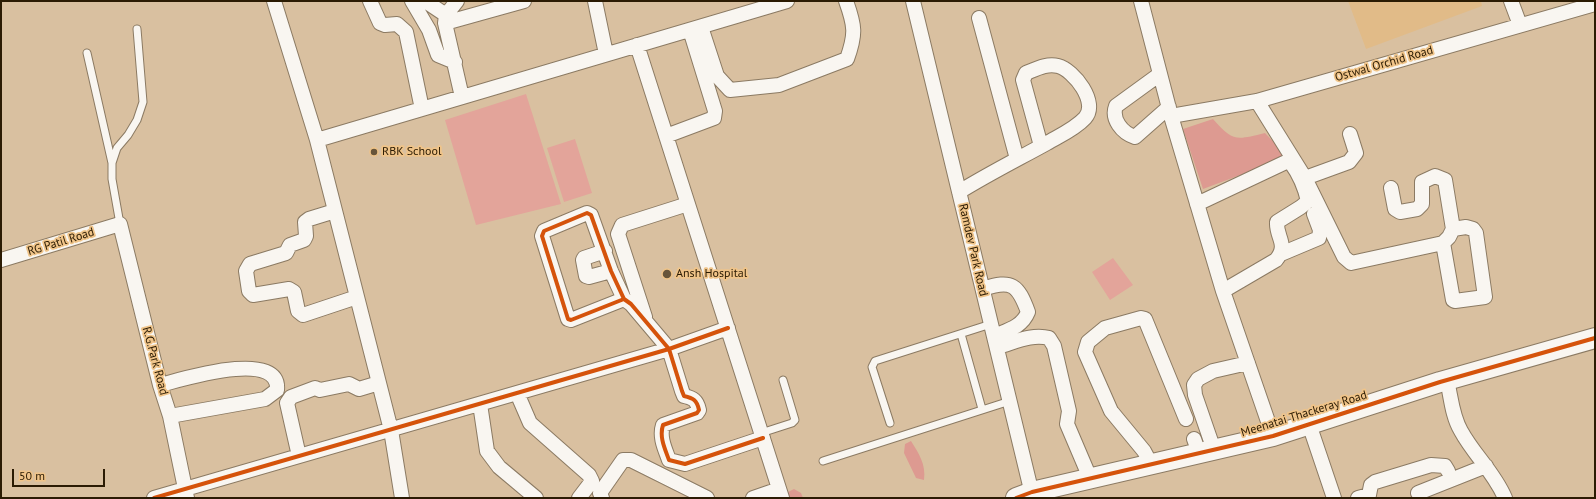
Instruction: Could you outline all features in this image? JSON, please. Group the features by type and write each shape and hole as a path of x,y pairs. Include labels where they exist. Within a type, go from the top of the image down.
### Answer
{"street":[{"path":"274,1 317,140 391,430 402,498"},
{"path":"370,1 380,23 385,25 397,24 406,32 422,109"},
{"path":"412,1 429,30 438,55 455,62"},
{"path":"425,1 445,19 462,97"},
{"path":"445,19 457,1"},
{"path":"445,19 524,1"},
{"path":"595,1 606,54"},
{"path":"317,140 787,1"},
{"path":"695,28 717,76 730,90 779,85 847,59 854,39 852,17 846,1"},
{"name":"Ramdev Park Road","path":"913,1 1010,401 1027,496"},
{"path":"1141,1 1170,111 1223,291 1273,436"},
{"path":"1511,1 1520,25"},
{"name":"Ostwal Orchid Road","path":"1170,111 1257,101 1595,4"},
{"path":"979,18 1017,159"},
{"path":"666,136 714,118 715,111 695,28"},
{"path":"637,45 781,493 753,498"},
{"path":"959,192 1041,146 1078,124 1086,117 1089,108 1089,101 1074,76 1064,68 1057,65 1046,65 1026,73 1023,80 1041,146"},
{"path":"1160,74 1116,106 1114,116 1116,122 1135,137 1170,111"},
{"path":"1257,101 1306,178 1344,258 1351,263 1443,243 1449,237 1453,229 1445,180 1435,176 1422,182 1422,204 1417,209 1400,212 1395,209 1391,188"},
{"path":"1306,178 1349,162 1356,152 1350,134"},
{"path":"1197,204 1286,162 1291,163 1295,169 1320,230 1319,238 1281,254"},
{"path":"1223,291 1276,260 1281,254 1283,247 1277,228 1277,222 1301,207 1308,200"},
{"path":"646,321 618,234 619,230 622,225 688,204"},
{"path":"335,211 309,219 305,222 306,236 304,240 290,245 286,253 250,264 246,271 249,291 253,295 289,289 294,292 298,311 303,314 357,296"},
{"path":"624,299 571,320 568,319 542,236 544,231 587,213 591,215 611,271 624,299 632,304 670,349 684,396 692,397 698,402 699,410 697,413 663,425 661,430 663,446 670,460 685,464 762,436"},
{"name":"RG Patil Road","path":"1,260 120,224"},
{"name":"R.G.Park Road","path":"120,224 160,386 170,416 186,493"},
{"path":"1443,243 1453,300 1484,297 1476,233 1473,229 1466,227 1453,229"},
{"path":"605,251 584,258 583,260 586,276 589,278 611,271"},
{"path":"983,289 1002,283 1014,287 1021,293 1028,312 1025,321 1021,325 994,336"},
{"path":"1151,464 1144,451 1111,411 1085,352 1088,342 1105,328 1141,318 1145,319 1186,419"},
{"path":"154,498 186,493 299,456 670,349 728,328"},
{"path":"994,336 1043,336 1050,338 1054,346 1069,411 1067,424 1090,478"},
{"name":"Meenatai Thackeray Road","path":"1027,496 1090,478 1151,464 1202,447 1273,436 1444,381 1595,338"},
{"path":"1202,447 1194,385 1198,379 1213,371 1248,363"},
{"path":"160,386 216,370 254,370 269,372 273,375 278,384 277,390 265,399 170,416"},
{"path":"1444,381 1460,430 1469,445 1498,482 1505,498"},
{"path":"299,456 287,403 291,397 315,388 320,390 349,384 359,389 379,383"},
{"path":"517,393 530,423 589,475 592,481 579,498"},
{"path":"480,404 487,451 499,467 536,498"},
{"path":"1309,424 1334,498"},
{"path":"602,498 600,493 623,460 631,460 707,498"},
{"path":"1358,498 1369,495 1371,485 1376,482 1431,465 1446,466 1448,471"},
{"path":"1418,493 1486,466"}],"lane":[{"path":"112,163 118,148 137,120 142,102 137,29"},
{"path":"86,53 112,163 112,179 120,224"},
{"path":"890,423 872,367 875,361 961,334 994,336"},
{"path":"961,334 982,409"},
{"path":"762,436 792,423 795,420 783,380"},
{"path":"823,461 1010,401"}],"shaded area":[{"path":"1348,1 1481,1 1482,6 1366,49"},
{"path":"526,94 561,204 476,225 445,120"},
{"path":"1213,119 1225,132 1236,137 1241,138 1265,133 1288,157 1203,189 1183,129"},
{"path":"575,139 592,193 564,202 547,148"},
{"path":"1113,258 1133,285 1110,300 1092,272"},
{"path":"911,441 923,464 924,480 916,478 904,453 905,444"},
{"path":"794,489 801,493 803,498 788,498 786,493"}],"cycle path":[{"path":"624,299 571,320 568,319 542,236 544,231 587,213 591,215 611,271 624,299 631,304 669,349 684,396 694,400 699,410 697,413 663,425 662,438 669,460 685,464 763,438"},
{"path":"154,498 669,349 728,328"},
{"path":"1016,498 1032,492 1273,436 1440,382 1595,338"}],"place":[{"name":"RBK School","path":"374,152"},
{"name":"Ansh Hospital","path":"667,274"}]}
